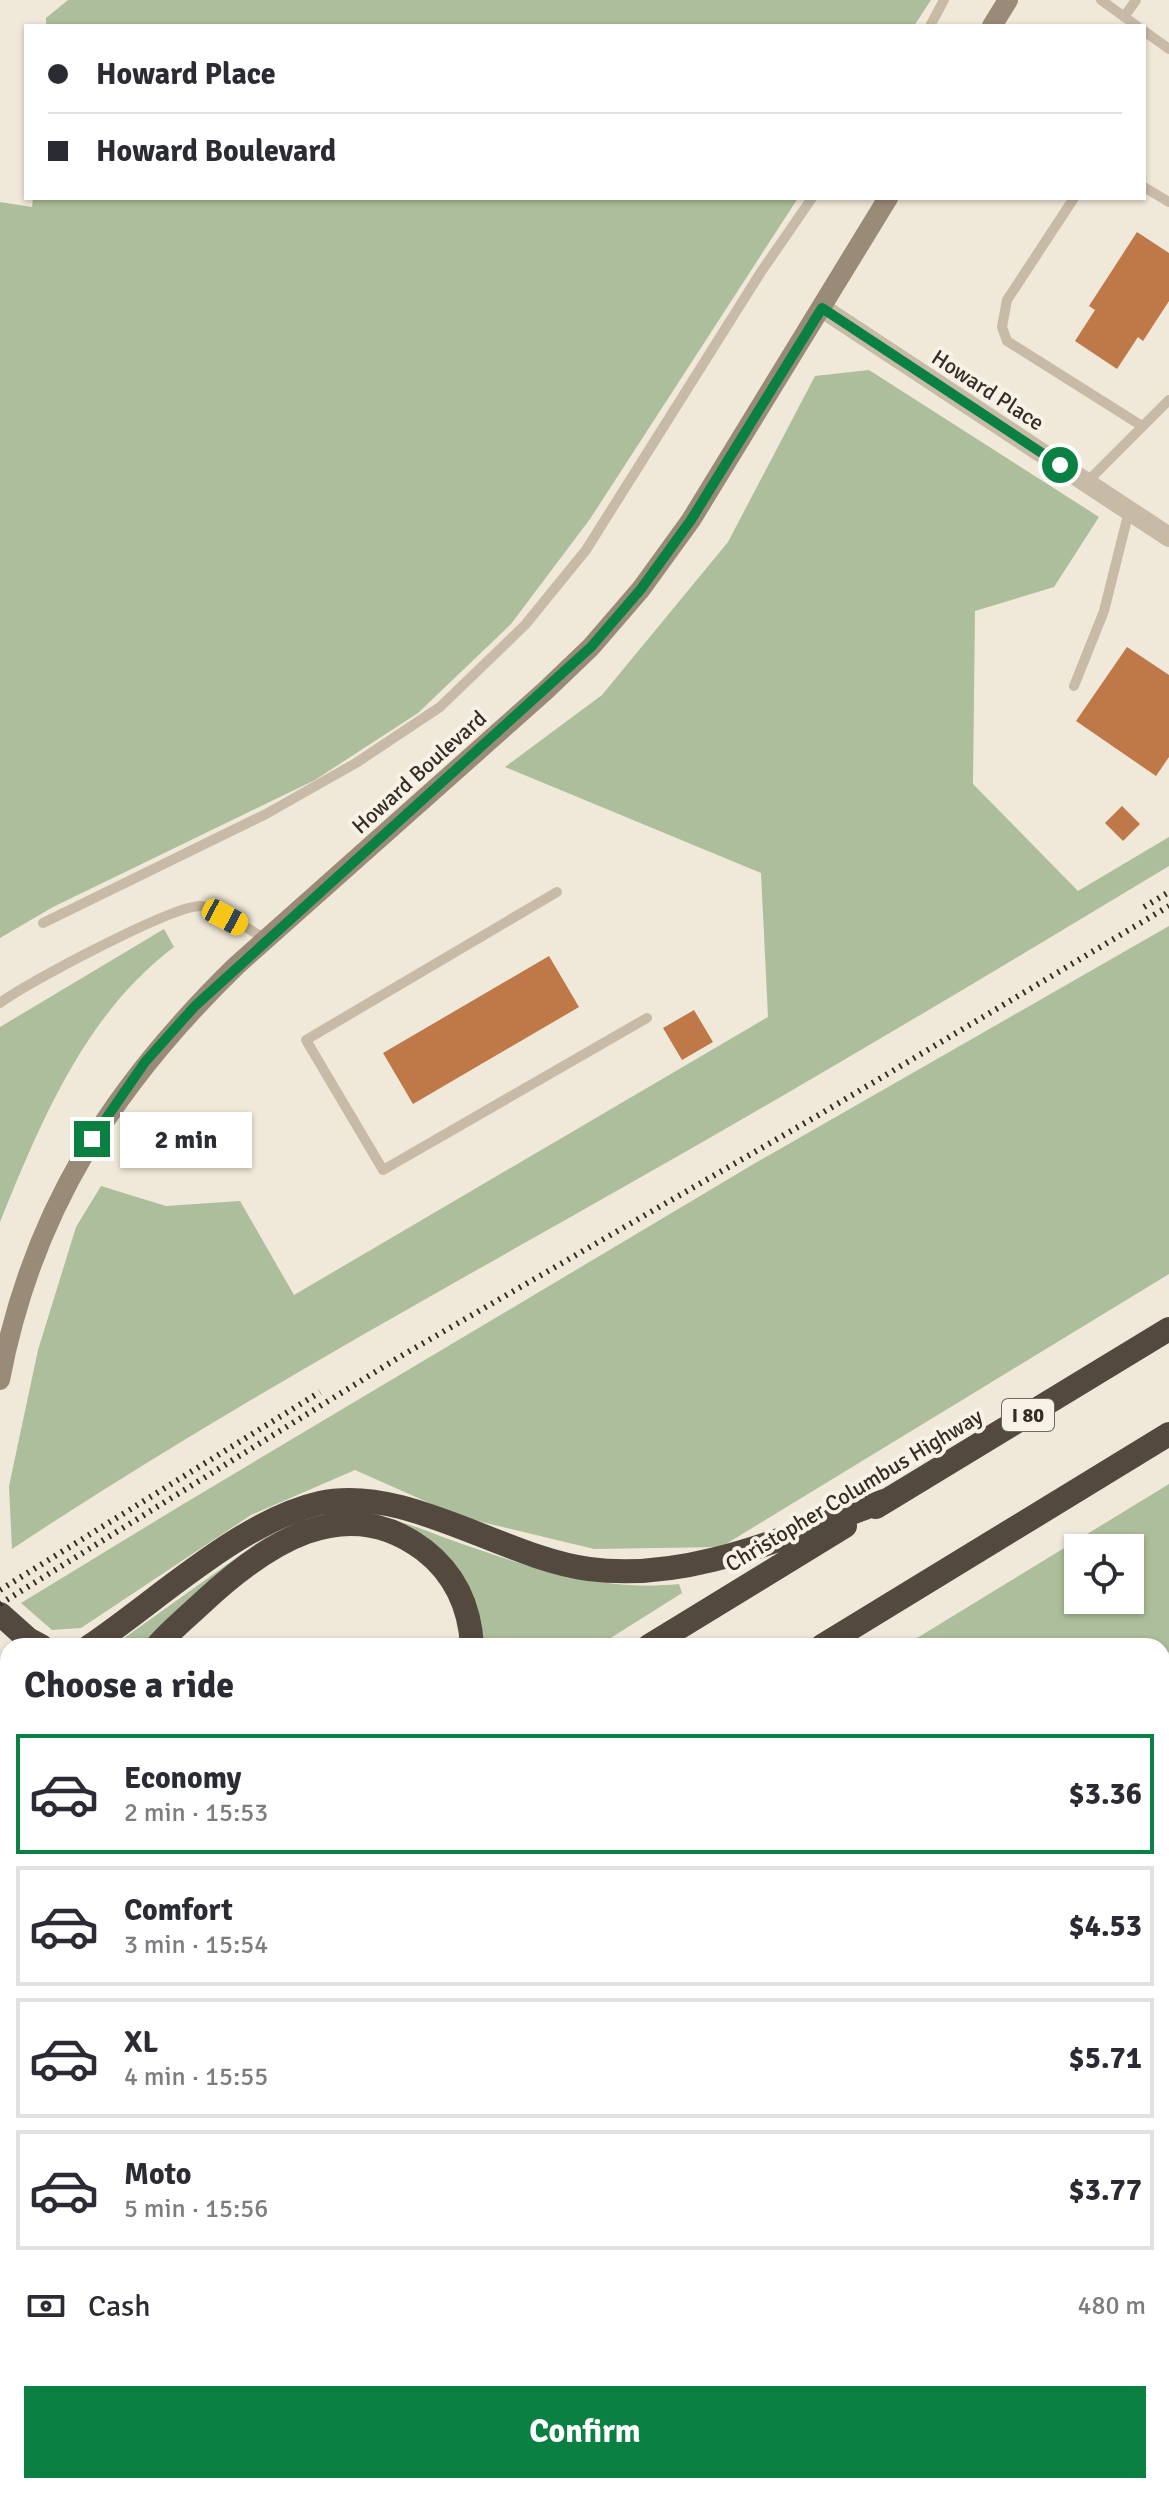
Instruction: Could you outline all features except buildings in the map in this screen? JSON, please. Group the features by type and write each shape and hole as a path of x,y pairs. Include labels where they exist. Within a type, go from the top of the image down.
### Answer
{"highway":[{"name":"Christopher Columbus Highway","path":"662,1638 1169,1329"},
{"path":"835,1638 1169,1434"},
{"path":"98,1638 255,1529 300,1508 325,1502 350,1499 382,1502 548,1560 587,1569 629,1572 708,1561 887,1500"},
{"path":"166,1638 225,1582 288,1539 323,1527 358,1524 399,1535 434,1558 461,1594 471,1623 472,1638"},
{"path":"0,1614 27,1638"}],"main road":[{"path":"993,24 1008,0"},
{"name":"Howard Boulevard","path":"0,1380 30,1267 61,1196 92,1139 155,1051 195,1006 267,939 545,691 631,601 691,520 887,200"},
{"path":"0,1786 0,1804"}],"street":[{"name":"Howard Place","path":"822,308 1169,537"}],"lane":[{"path":"931,24 944,0"},
{"path":"1101,0 1134,24"},
{"path":"1124,17 1136,0"},
{"path":"1146,32 1169,49"},
{"path":"1146,188 1169,202"},
{"path":"43,923 266,814 356,763 440,707 525,625 586,550 761,272 811,200"},
{"path":"1073,200 1007,300 1002,327 1007,341 1142,426"},
{"path":"1086,483 1169,400"},
{"path":"1074,686 1104,611 1129,511"},
{"path":"557,892 306,1040 383,1170 647,1018"},
{"path":"0,1003 130,932 183,908 204,906 267,939"}],"green space":[{"path":"68,0 931,0 915,24 46,24 46,18"},
{"path":"33,200 797,200 590,519 511,624 418,713 315,780 53,907 0,938 0,202 32,207"},
{"path":"869,370 1099,517 1054,587 975,611 973,784 1078,891 1169,837 1169,866 769,1104 242,1405 12,1549 9,1486 38,1350 76,1227 101,1186 166,1206 240,1201 294,1295 768,1017 761,873 505,767 602,695 728,542 815,376"},
{"path":"1169,926 1169,1274 721,1547 594,1549 461,1517 355,1470 251,1515 81,1628 52,1630 21,1603 752,1165"},
{"path":"164,929 174,947 115,1004 91,1037 50,1108 0,1222 0,1027"},
{"path":"1169,1484 1169,1638 917,1638 1064,1548 1064,1614 1144,1614 1144,1534 1087,1534"},
{"path":"350,1511 389,1518 562,1575 619,1584 679,1584 682,1593 611,1638 480,1638 458,1571 331,1514 297,1523 275,1534 152,1638 124,1638 274,1531 313,1515"}],"railway":[{"path":"1144,907 1169,892"},
{"path":"0,1604 401,1356 822,1113 1169,906"},
{"path":"0,1590 320,1392"}],"route":[{"path":"92,1139 145,1062 195,1006 591,647 641,589 691,520 822,308 1060,465"}]}
